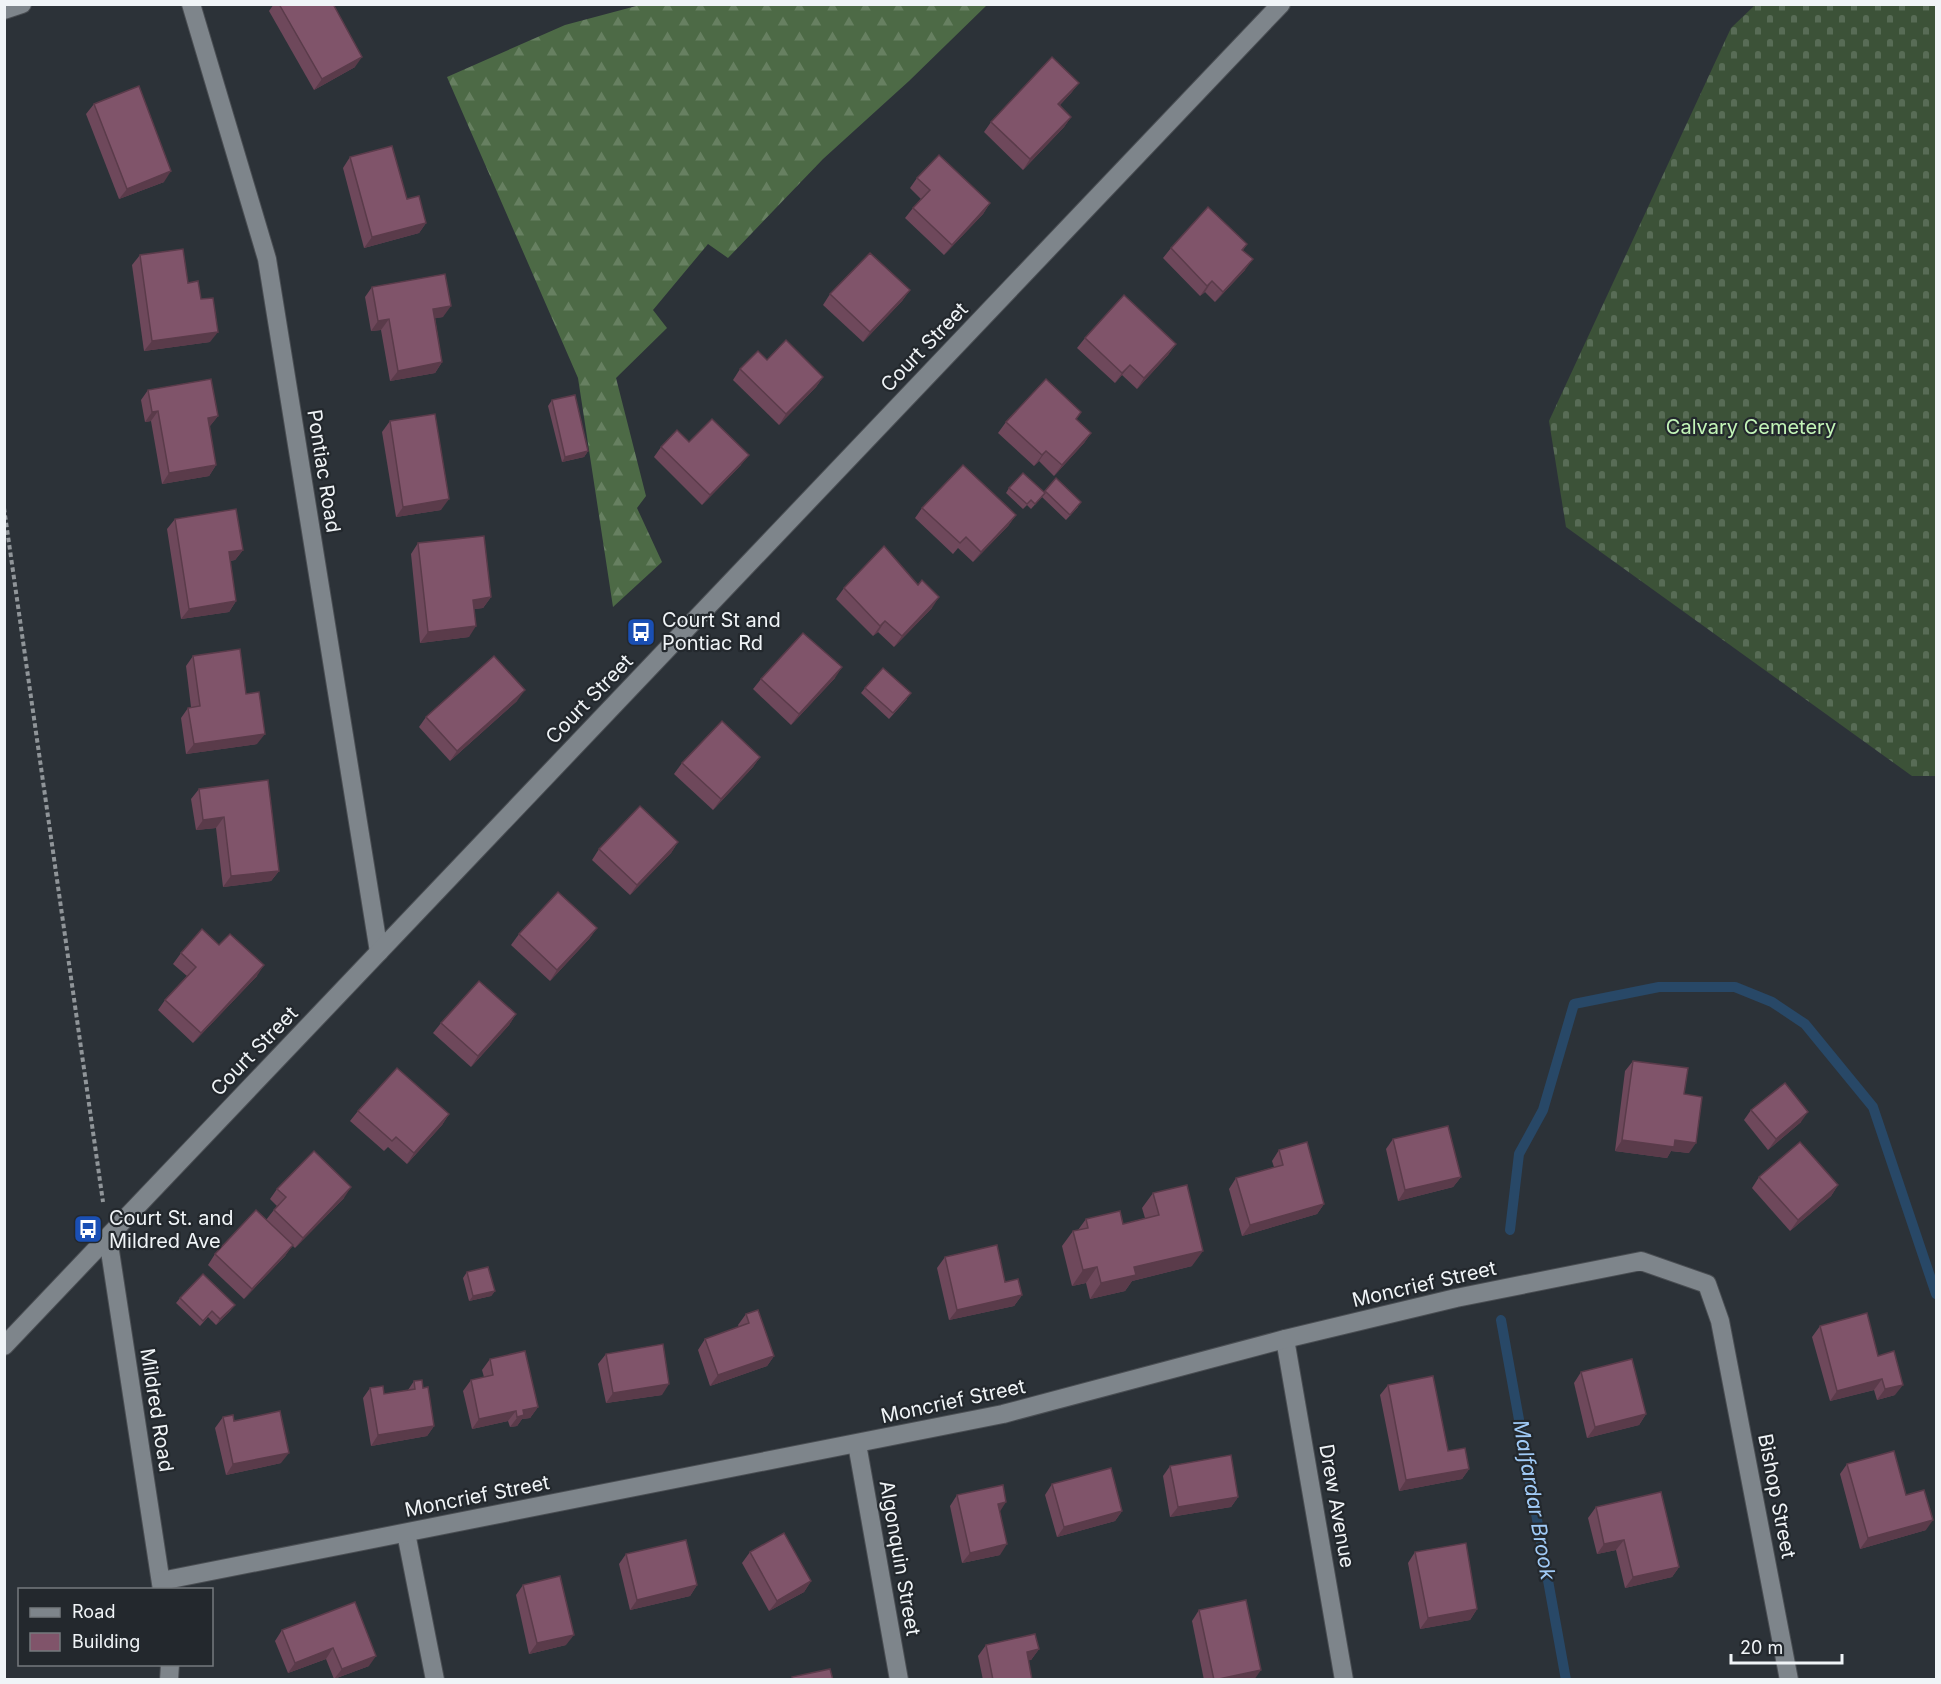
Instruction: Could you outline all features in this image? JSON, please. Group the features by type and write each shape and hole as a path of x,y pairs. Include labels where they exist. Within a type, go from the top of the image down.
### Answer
{"street":[{"path":"4,10 22,4"},
{"name":"Pontiac Road","path":"190,4 267,259 379,952"},
{"name":"Court Street","path":"4,1346 1281,4"},
{"name":"Mildred Road","path":"108,1238 162,1585"},
{"name":"Moncrief Street","path":"162,1585 406,1533 1003,1414 1285,1339 1456,1298 1641,1261 1707,1284 1720,1321"},
{"name":"Bishop Street","path":"1720,1321 1789,1680"},
{"name":"Drew Avenue","path":"1285,1339 1344,1680"},
{"name":"Algonquin Street","path":"857,1444 899,1680"},
{"path":"406,1533 435,1680"}],"path":[{"path":"4,508 108,1238"}],"green space":[{"path":"640,5 987,5 909,81 823,159 728,258 708,244 653,310 667,328 616,378 646,496 637,508 662,562 613,607 578,378 447,77 565,25"},
{"name":"Calvary Cemetery","path":"1755,5 1936,5 1936,776 1912,776 1566,527 1549,421 1731,28"}],"building":[{"path":"279,4 333,4 362,57 322,79"},
{"path":"1052,57 1079,83 1058,104 1071,117 1030,159 991,122"},
{"path":"139,86 171,171 127,189 94,104"},
{"path":"392,146 407,199 419,196 426,223 372,237 350,157"},
{"path":"939,155 990,203 952,245 913,208 930,190 917,178"},
{"path":"1208,207 1247,244 1242,250 1253,259 1223,292 1212,281 1207,286 1171,248"},
{"path":"183,249 188,283 198,281 201,299 213,298 218,332 152,341 140,255"},
{"path":"870,253 910,290 870,332 830,294"},
{"path":"445,274 451,306 433,309 442,362 398,371 389,319 378,321 372,287"},
{"path":"1124,295 1176,344 1144,378 1130,365 1122,373 1085,338"},
{"path":"786,340 823,377 786,414 740,369 758,351 767,360"},
{"path":"211,379 218,416 208,418 216,465 169,473 158,411 152,412 148,390"},
{"path":"1046,379 1081,412 1076,419 1091,433 1062,465 1046,451 1042,455 1006,422"},
{"path":"575,395 588,451 565,457 552,400"},
{"path":"435,414 449,499 403,507 390,421"},
{"path":"712,419 749,455 710,495 661,447 677,430 689,442"},
{"path":"963,465 1016,515 981,552 966,537 960,543 922,508"},
{"path":"1023,473 1045,493 1035,504 1031,500 1027,504 1009,488"},
{"path":"1056,478 1081,502 1070,515 1045,491"},
{"path":"236,509 243,550 229,552 236,601 189,609 175,519"},
{"path":"484,536 491,597 473,600 476,626 428,632 418,543"},
{"path":"884,546 918,585 922,580 939,597 902,636 885,621 880,626 844,588"},
{"path":"803,633 842,667 799,714 761,679"},
{"path":"240,649 246,694 259,692 265,734 194,744 188,708 200,706 193,656"},
{"path":"494,656 525,690 457,751 426,717"},
{"path":"883,668 911,693 893,713 865,688"},
{"path":"722,721 760,757 721,799 682,763"},
{"path":"268,780 279,871 231,876 224,817 203,820 199,789"},
{"path":"640,806 678,842 637,885 599,849"},
{"path":"558,892 597,928 557,970 519,934"},
{"path":"202,929 219,945 230,934 264,965 201,1033 165,1000 196,967 181,953"},
{"path":"479,981 516,1014 478,1056 441,1023"},
{"path":"1633,1061 1688,1068 1684,1094 1702,1097 1696,1143 1675,1140 1674,1147 1622,1140"},
{"path":"397,1068 449,1114 414,1153 396,1137 392,1141 358,1111"},
{"path":"1785,1083 1808,1112 1776,1139 1751,1110"},
{"path":"1448,1126 1461,1177 1405,1190 1393,1139"},
{"path":"1307,1142 1324,1204 1250,1225 1236,1178 1283,1165 1279,1150"},
{"path":"1800,1142 1838,1185 1798,1220 1759,1177"},
{"path":"314,1151 351,1187 303,1238 274,1210 286,1197 277,1189"},
{"path":"1187,1185 1203,1251 1134,1267 1136,1275 1101,1283 1097,1267 1083,1270 1073,1231 1088,1228 1086,1219 1120,1211 1123,1224 1159,1215 1153,1193"},
{"path":"256,1210 293,1245 252,1289 215,1254"},
{"path":"997,1245 1005,1282 1018,1279 1022,1295 957,1310 945,1257"},
{"path":"488,1267 495,1291 473,1296 467,1272"},
{"path":"203,1274 235,1305 220,1319 212,1311 203,1321 180,1298"},
{"path":"758,1310 774,1356 718,1375 705,1339 749,1323 746,1314"},
{"path":"1867,1313 1878,1356 1894,1351 1903,1385 1885,1389 1882,1379 1837,1391 1820,1326"},
{"path":"663,1344 669,1384 613,1393 606,1354"},
{"path":"525,1351 538,1407 523,1410 524,1415 517,1417 516,1411 479,1419 471,1380 493,1375 490,1359"},
{"path":"1632,1359 1646,1414 1595,1427 1581,1372"},
{"path":"1433,1376 1448,1451 1465,1448 1469,1469 1406,1480 1388,1385"},
{"path":"422,1380 423,1388 428,1387 434,1426 378,1435 370,1388 383,1386 384,1394 415,1389 414,1381"},
{"path":"280,1411 289,1453 233,1464 223,1417 233,1415 234,1421"},
{"path":"1894,1451 1906,1495 1924,1490 1933,1520 1868,1538 1847,1464"},
{"path":"1231,1455 1238,1497 1178,1507 1170,1466"},
{"path":"1111,1468 1122,1511 1064,1527 1052,1484"},
{"path":"1003,1485 1006,1502 998,1504 1007,1544 970,1553 957,1495"},
{"path":"1661,1492 1679,1567 1633,1577 1624,1540 1604,1544 1596,1507"},
{"path":"784,1533 811,1581 777,1601 750,1552"},
{"path":"686,1540 697,1585 637,1600 626,1554"},
{"path":"1466,1543 1477,1609 1428,1618 1415,1552"},
{"path":"560,1576 574,1635 537,1643 523,1585"},
{"path":"1246,1600 1261,1670 1214,1680 1199,1610"},
{"path":"355,1602 376,1656 342,1669 333,1648 295,1663 282,1630"},
{"path":"1035,1634 1039,1649 1027,1652 1032,1680 993,1680 986,1645"},
{"path":"830,1669 833,1680 793,1680 792,1677"}],"waterway":[{"name":"Malfardar Brook","path":"1510,1230 1519,1154 1543,1110 1574,1004 1659,987 1735,987 1772,1002 1805,1024 1873,1107 1936,1294"},
{"name":"Malfardar Brook","path":"1501,1320 1566,1680"}],"place":[{"name":"Court St and Pontiac Rd","path":"641,632"},
{"name":"Court St. and Mildred Ave","path":"88,1229"}]}
